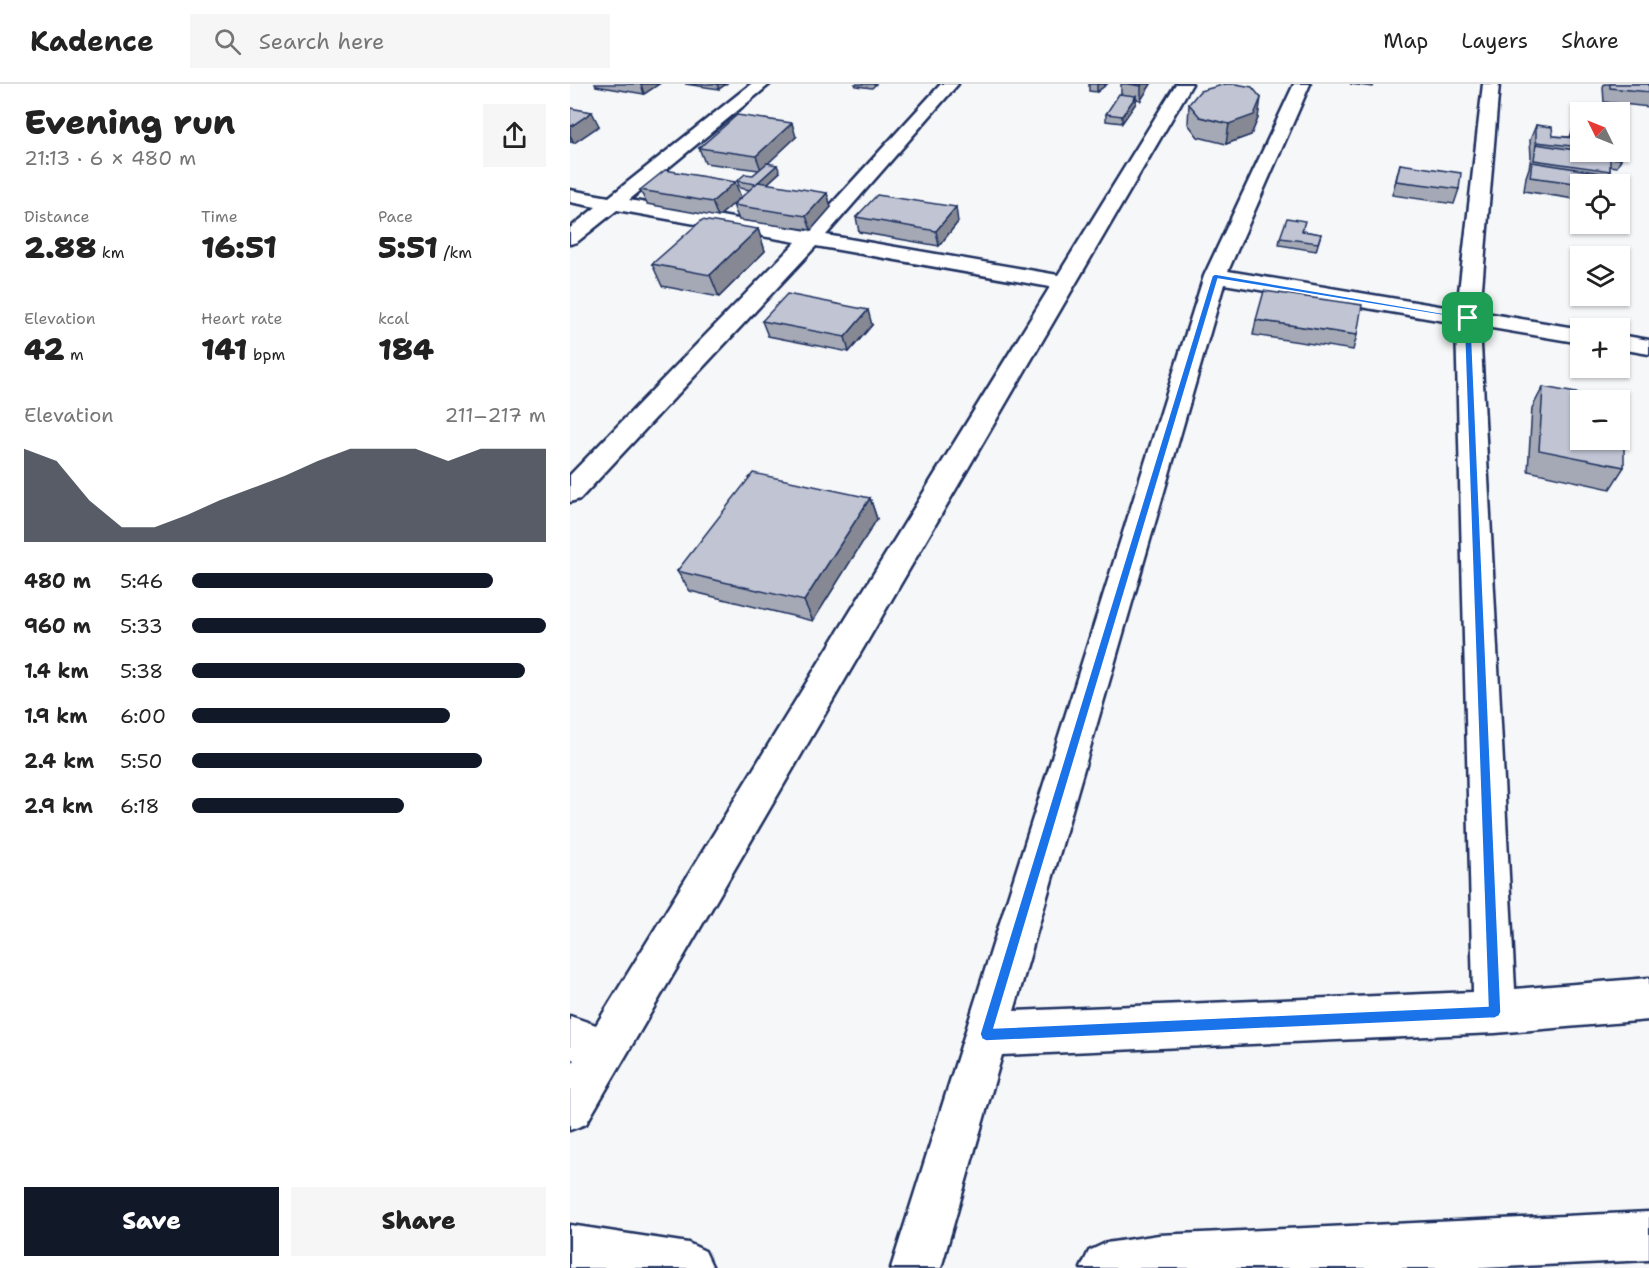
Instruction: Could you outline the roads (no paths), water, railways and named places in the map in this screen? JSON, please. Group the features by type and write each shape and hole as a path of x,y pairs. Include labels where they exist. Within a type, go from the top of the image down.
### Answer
{"street":[{"path":"570,238 762,84"},
{"path":"570,492 811,239 950,84"},
{"path":"570,1108 587,1043 1065,283 1184,84"},
{"path":"916,1268 1215,276 1302,84"},
{"path":"1491,84 1468,318 1495,1012"},
{"path":"570,196 1065,283"},
{"path":"1215,276 1570,334"},
{"path":"1630,344 1649,347"},
{"path":"986,1034 1495,1012 1649,999"},
{"path":"1107,1268 1161,1263 1649,1236"},
{"path":"570,1249 688,1268"}]}
